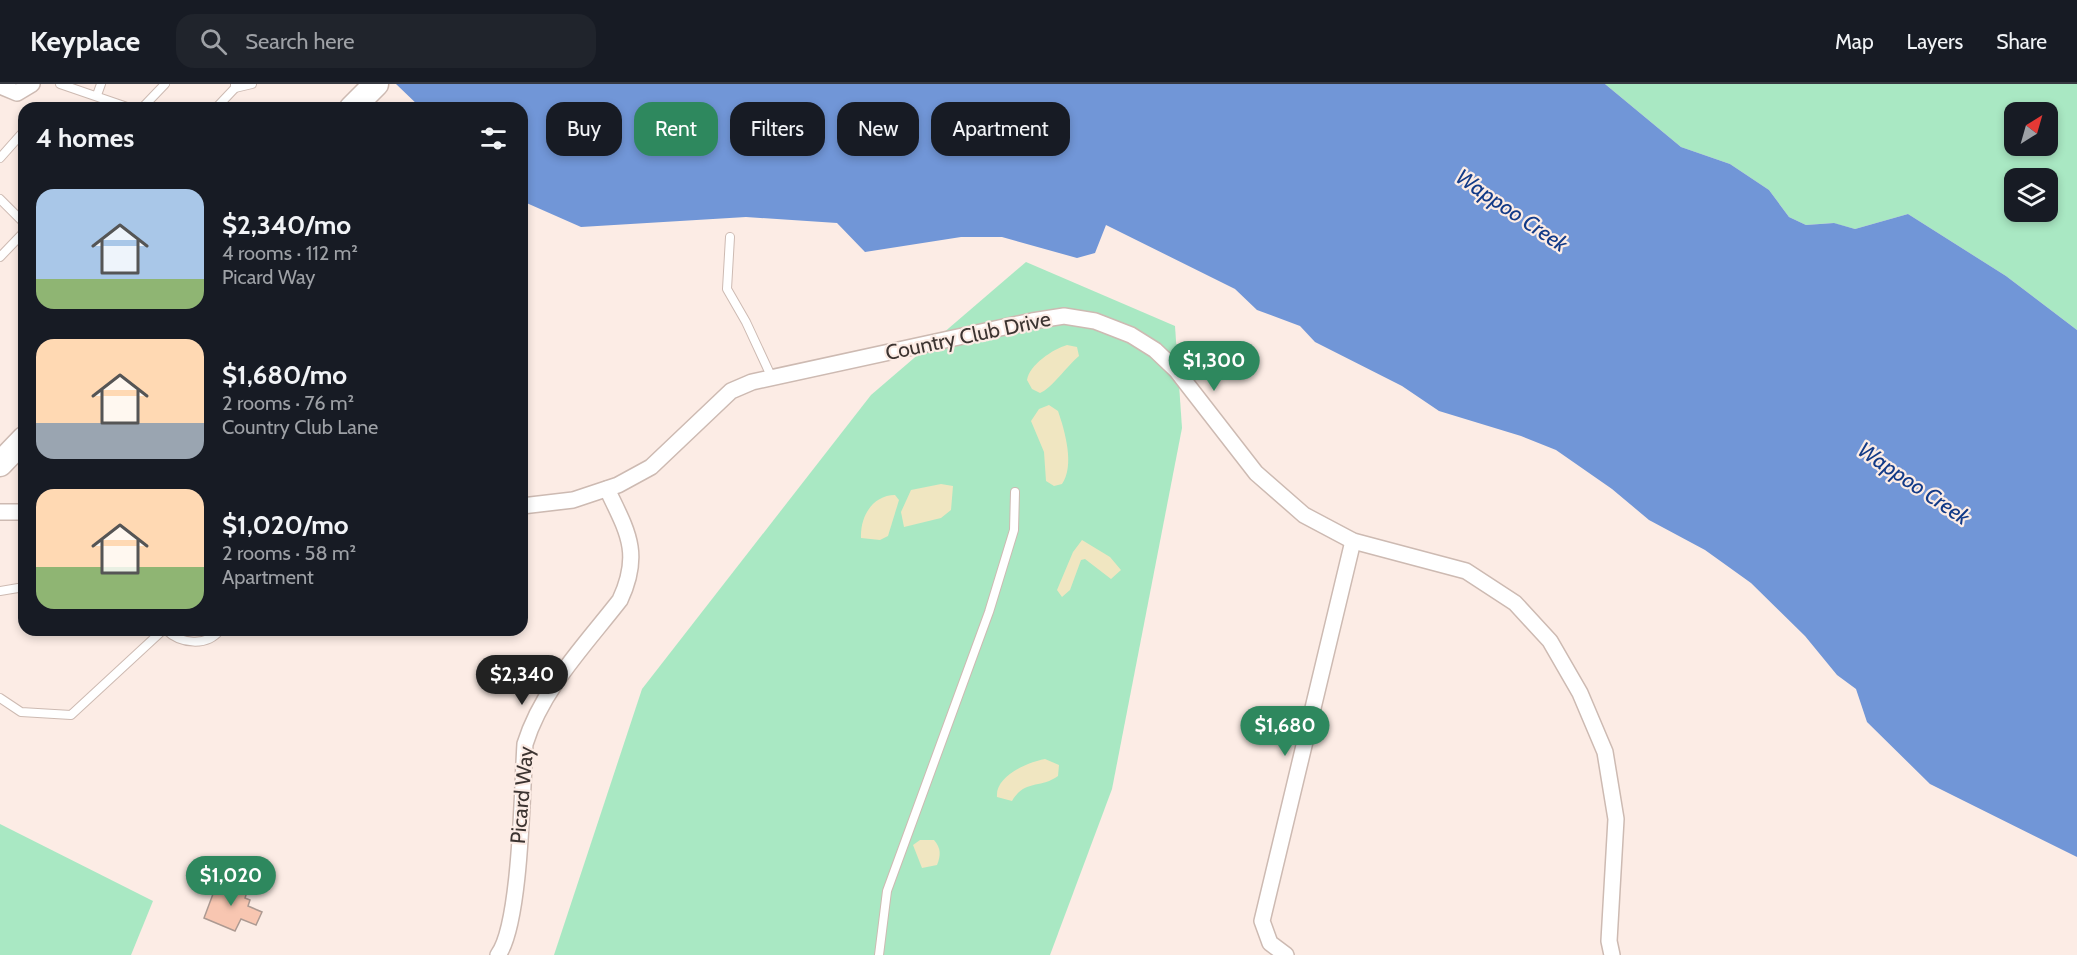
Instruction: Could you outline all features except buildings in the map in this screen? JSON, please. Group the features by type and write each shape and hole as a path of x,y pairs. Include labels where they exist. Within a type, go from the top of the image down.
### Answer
{"main road":[{"path":"358,102 376,84"},
{"path":"0,464 18,445"}],"street":[{"path":"1,90 16,93 32,84"},
{"name":"Country Club Drive","path":"528,505 573,500 607,489 651,467 730,391 772,378 1064,316 1095,321 1131,335 1155,350 1176,370 1256,473 1304,515 1353,541 1466,571 1515,603 1550,641 1580,693 1605,752 1616,819 1609,941 1612,955"},
{"name":"Picard Way","path":"498,955 513,913 525,744 532,723 545,697 620,600 628,583 631,558 630,537 607,489"},
{"path":"0,512 18,512"},
{"path":"1286,955 1270,943 1262,921 1353,541"}],"lane":[{"path":"60,84 114,102"},
{"path":"97,95 101,84"},
{"path":"148,102 165,84"},
{"path":"221,102 235,86 252,84"},
{"path":"0,158 18,138"},
{"path":"0,199 18,218"},
{"path":"730,237 727,289 751,331 772,378"},
{"path":"0,257 18,238"},
{"path":"879,955 887,891 988,612 1014,530 1015,492"},
{"path":"0,591 18,588"},
{"path":"0,698 21,711 71,715 158,636"},
{"path":"176,636 186,642 204,641 211,636"}],"green space":[{"path":"1605,84 2077,84 2077,330 2006,276 1908,214 1855,229 1833,223 1806,225 1789,217 1769,190 1730,164 1681,147"},
{"path":"1026,262 1175,326 1182,428 1112,789 1050,955 554,955 642,689 871,395"},
{"path":"0,824 153,901 131,955 0,955"}],"sand":[{"path":"1067,345 1077,347 1079,356 1044,391 1040,393 1032,389 1027,380 1032,369 1049,354"},
{"path":"1049,405 1058,411 1068,448 1066,477 1062,484 1054,486 1046,481 1044,452 1031,421 1039,409"},
{"path":"941,484 953,486 951,510 941,518 904,527 901,512 911,490"},
{"path":"895,495 899,500 888,536 880,540 861,538 863,522 869,508 880,499"},
{"path":"1082,540 1110,557 1121,570 1111,579 1085,559 1081,560 1070,590 1062,597 1057,590 1073,552"},
{"path":"1045,759 1059,765 1058,776 1022,790 1012,801 997,797 1001,783 1014,771"},
{"path":"920,840 934,840 940,852 937,865 922,868 913,845"}],"water":[{"name":"Wappoo Creek","path":"396,84 1605,84 1681,147 1730,164 1769,190 1789,217 1806,225 1834,223 1855,229 1908,214 2006,276 2077,330 2077,857 1930,784 1867,722 1856,689 1837,675 1805,636 1751,583 1705,550 1649,520 1612,489 1556,450 1521,436 1439,411 1402,386 1315,342 1300,326 1257,310 1235,289 1106,225 1095,253 1077,258 1002,237 961,237 865,252 837,223 746,217 581,227 528,204 528,102 415,102"}]}
